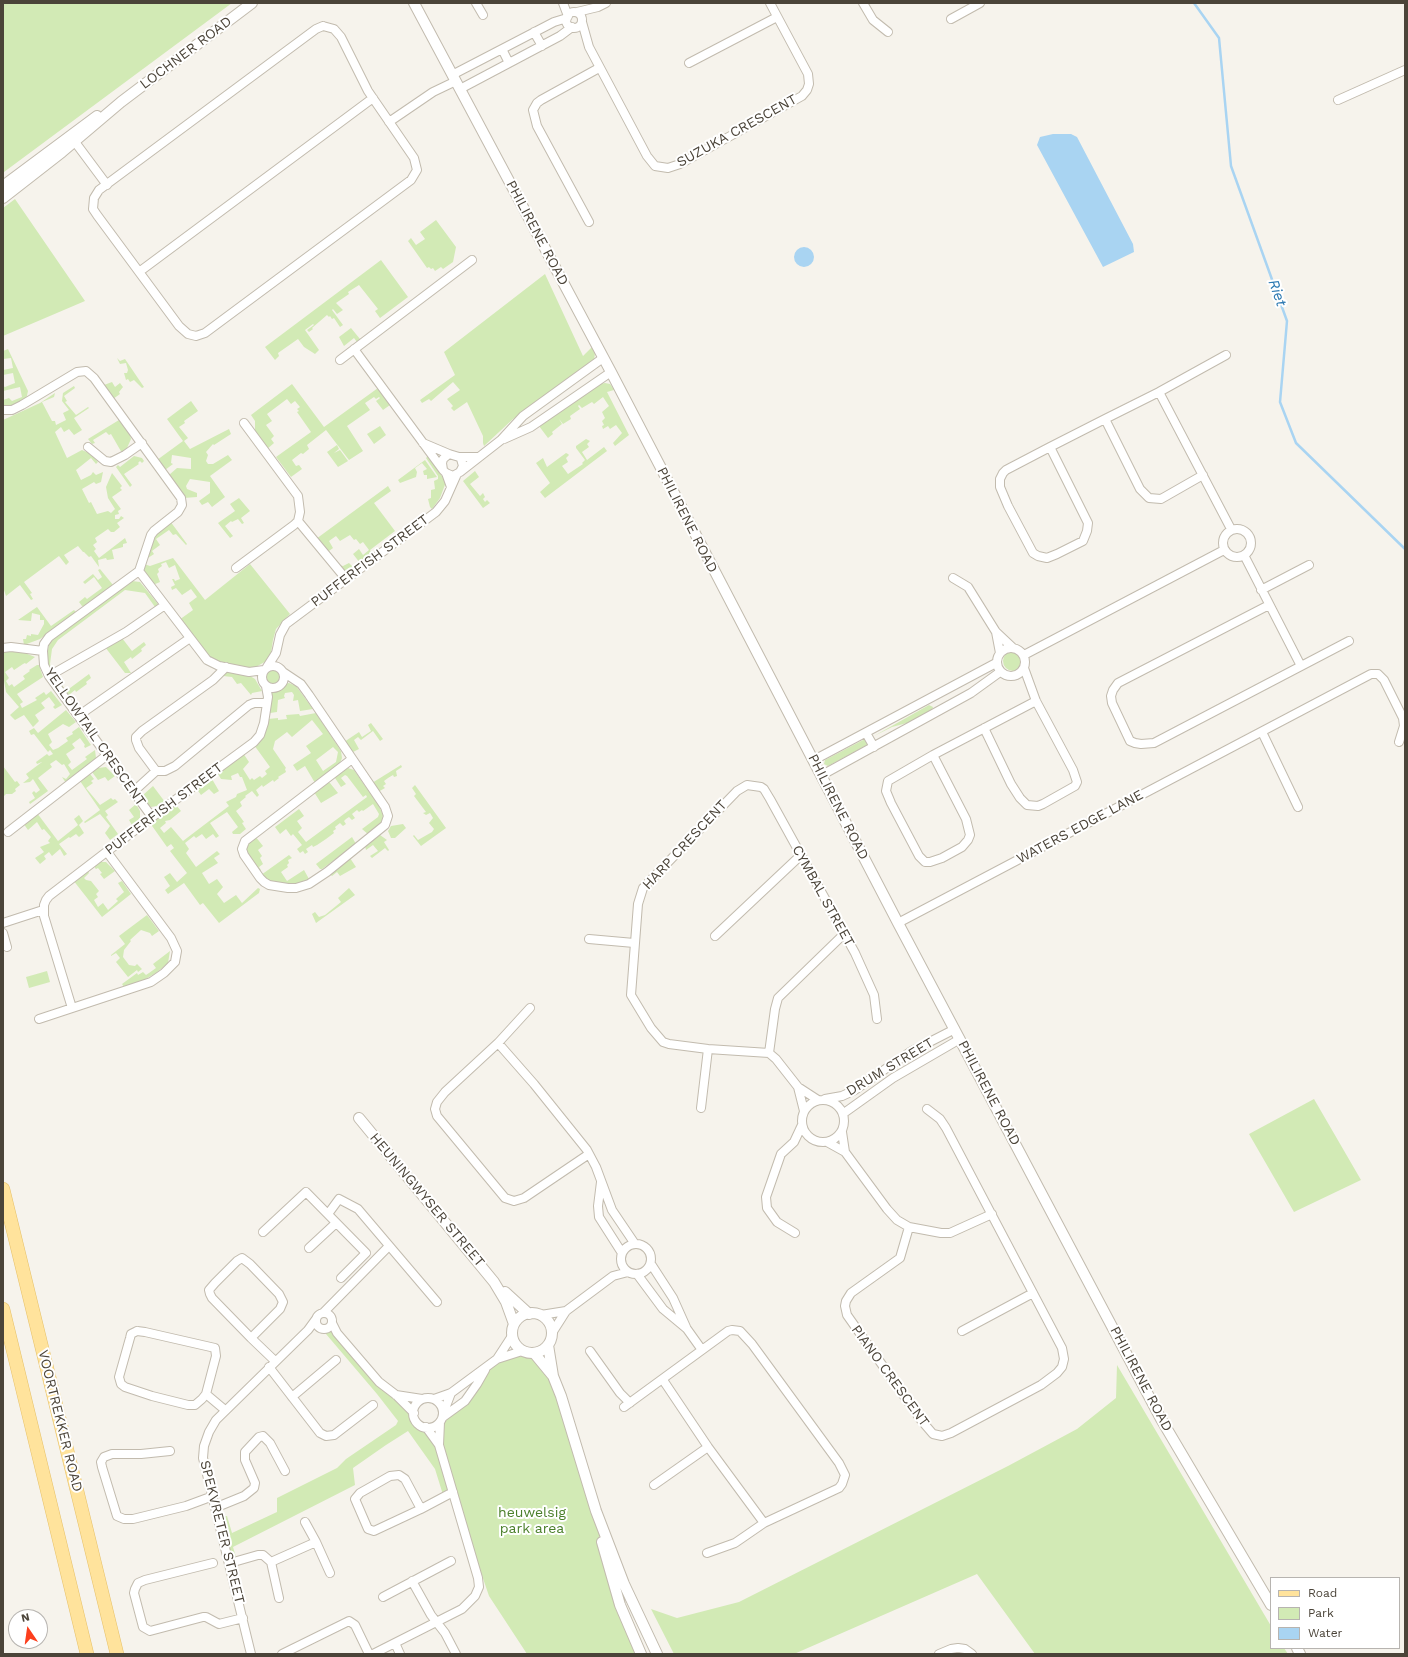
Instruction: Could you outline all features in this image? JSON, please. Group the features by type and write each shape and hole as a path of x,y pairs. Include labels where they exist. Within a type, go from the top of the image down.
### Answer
{"main road":[{"name":"VOORTREKKER ROAD","path":"3,1189 116,1654"},
{"name":"VOORTREKKER ROAD","path":"4,1312 87,1654"}],"street":[{"name":"LOCHNER ROAD","path":"4,192 75,142 121,102 252,3"},
{"name":"PHILIRENE ROAD","path":"414,3 603,358 898,923 1161,1419 1270,1603"},
{"path":"476,3 483,15"},
{"path":"563,3 568,24 573,27"},
{"path":"569,3 581,16 582,22"},
{"path":"389,122 433,92 509,62 542,46 573,27 579,26 598,8 606,3"},
{"name":"SUZUKA CRESCENT","path":"573,27 589,48 652,163 655,166 663,168 674,166 802,96 807,90 809,84 808,74 770,3"},
{"path":"862,3 873,20 888,32"},
{"path":"951,19 980,3"},
{"path":"456,82 502,49 557,20 567,17 572,12 598,8"},
{"path":"689,63 777,17"},
{"name":"SUZUKA CRESCENT","path":"582,22 589,48"},
{"path":"323,26 334,29 338,32 373,98 414,158 417,170 411,180 205,333 196,336 183,332 93,209 96,194 316,29 323,26"},
{"path":"534,32 542,46"},
{"path":"502,49 509,62"},
{"path":"589,222 538,126 533,110 537,103 541,100 599,68"},
{"path":"1338,100 1405,70"},
{"path":"139,272 373,98"},
{"name":"LOCHNER ROAD","path":"4,192 95,117 121,102"},
{"path":"75,142 107,185"},
{"path":"340,360 472,260"},
{"path":"354,349 444,472 453,476 458,473 463,466 459,457"},
{"path":"1050,447 1088,523 1083,541 1047,558 1032,553 1001,493 1000,479 1006,470 1050,447 1104,419 1159,392 1226,355"},
{"name":"PUFFERFISH STREET","path":"268,700 261,677 276,653 280,635 286,624 436,512 445,501 450,487 458,473 470,466 501,440 523,416 603,358"},
{"path":"3,410 12,410 22,406 77,372 86,371 94,378 177,490 182,502 181,509 151,535 139,571 207,660 219,666 249,672 274,666 301,684 385,807 388,816 385,826 327,872 309,884 296,888 288,888 264,882 244,855 242,849 245,841 352,759"},
{"name":"PUFFERFISH STREET","path":"501,440 531,427 610,372"},
{"path":"574,379 583,391"},
{"path":"1159,392 1231,529"},
{"path":"1104,419 1140,489 1149,498 1161,499 1203,476"},
{"path":"236,568 294,525 298,521 300,512 298,496 244,423"},
{"path":"422,442 459,457 479,457"},
{"path":"88,447 105,461 111,462 119,459 142,443"},
{"path":"449,454 443,459 442,463 450,487"},
{"path":"298,521 346,579"},
{"path":"1231,529 1243,530 1249,536 1250,547 1244,555 1234,557 1227,554 1224,550 1222,544 1223,537 1231,529"},
{"path":"1024,655 1224,550"},
{"path":"1244,555 1301,666"},
{"path":"1261,590 1309,565"},
{"name":"YELLOWTAIL CRESCENT","path":"139,571 49,637 44,644 43,651 44,665 49,676 152,817"},
{"path":"953,578 968,587 996,632 1013,648"},
{"path":"49,676 126,632 165,605"},
{"path":"1269,605 1118,683 1111,696 1126,734 1130,740 1135,744 1154,743 1349,641"},
{"path":"996,632 1000,653"},
{"path":"78,716 190,638"},
{"path":"3,648 11,647 43,651"},
{"path":"814,760 996,664 1000,653 1006,648 1013,648 1019,650 1024,655 1024,668 1032,692 1073,770 1077,782 1073,788 1043,804 1038,806 1027,805 1020,798 984,728"},
{"name":"PUFFERFISH STREET","path":"43,910 49,896 152,817 254,742 262,730 268,700 276,688 283,682 282,670 276,653"},
{"path":"996,664 1000,672 1008,676 1017,675 1024,668"},
{"path":"156,771 139,748 136,737 142,731 213,680 226,667"},
{"path":"249,672 264,684 276,688"},
{"path":"822,775 971,693 1000,672"},
{"name":"WATERS EDGE LANE","path":"898,923 1368,675 1375,674 1381,676 1403,718 1404,726 1399,742"},
{"path":"1017,675 1032,692"},
{"path":"283,682 296,681"},
{"path":"133,792 156,771 165,771 175,766 249,705 268,700"},
{"path":"933,755 966,819 970,835 962,847 942,858 925,862 919,856 887,795 886,786 888,781 933,755 1036,701"},
{"path":"1262,732 1298,807"},
{"path":"866,733 874,747"},
{"path":"8,832 106,756"},
{"name":"CYMBAL STREET","path":"752,784 764,789 844,934 874,995 877,1019"},
{"name":"HARP CRESCENT","path":"752,784 747,785 737,791 646,882 638,898 631,995 651,1028 659,1038 670,1044 708,1049 769,1053"},
{"path":"39,1019 151,982 170,968 177,957 175,945 171,938 107,852"},
{"path":"715,936 800,856"},
{"path":"3,923 43,910 72,1008"},
{"path":"3,933 7,947"},
{"path":"821,1100 798,1087 776,1059 769,1053 775,1009 778,998 844,934"},
{"path":"589,939 634,943"},
{"path":"530,1008 498,1043 445,1092 437,1102 435,1109 440,1122 505,1198 514,1201 524,1198 589,1154"},
{"name":"DRUM STREET","path":"821,1100 842,1096 855,1090 910,1052 955,1029"},
{"name":"DRUM STREET","path":"844,1114 899,1074 960,1039"},
{"path":"498,1043 534,1084 589,1154 610,1206 635,1244"},
{"path":"701,1108 708,1049"},
{"path":"893,1063 899,1074"},
{"path":"795,1233 777,1222 767,1208 766,1202 767,1191 781,1154 794,1142 802,1125 804,1111 798,1087"},
{"path":"804,1111 810,1104 821,1100 830,1100 838,1105 844,1114 845,1123 842,1132 828,1142"},
{"name":"PIANO CRESCENT","path":"909,1227 900,1258 851,1293 845,1306 847,1315 921,1420 933,1434 942,1436 957,1430 1041,1384 1057,1373 1062,1367 1064,1359 1062,1348 946,1128 940,1119 927,1109"},
{"name":"HEUNINGWYSER STREET","path":"359,1118 494,1282 529,1314"},
{"path":"802,1125 807,1135 813,1139 828,1142 845,1152 887,1209 901,1223 909,1227 941,1233 950,1233 992,1214"},
{"path":"842,1132 845,1152"},
{"path":"794,1142 813,1139"},
{"path":"601,1181 598,1213 622,1256 624,1269 628,1272"},
{"path":"263,1232 306,1192 366,1253 341,1278"},
{"path":"328,1214 339,1199 358,1209 437,1302"},
{"path":"608,1230 620,1220"},
{"path":"310,1248 336,1223"},
{"path":"613,1276 628,1247 635,1244 642,1245 648,1250 651,1257 650,1264 645,1271 637,1274 628,1272 613,1276 566,1311 552,1333 548,1345 553,1376 561,1396 596,1511 624,1584 657,1654"},
{"path":"373,1654 454,1614 468,1604 475,1596 479,1587 478,1578 439,1445 426,1427 417,1422 414,1413 396,1395 379,1382 337,1333 328,1320 320,1314 318,1323 321,1329 328,1320 331,1304 389,1246"},
{"path":"251,1338 280,1309 283,1302 279,1294 250,1264 242,1258 236,1261 211,1287 209,1292 212,1298 251,1338 272,1364 292,1397 320,1432 326,1436 334,1435 373,1405"},
{"path":"650,1264 673,1298 687,1329 702,1350"},
{"path":"637,1274 669,1314 687,1329"},
{"name":"HEUNINGWYSER STREET","path":"494,1282 508,1306 514,1324"},
{"path":"653,1295 665,1286"},
{"path":"962,1331 1033,1294"},
{"path":"396,1395 422,1399 434,1399 451,1393 497,1358 512,1336 514,1324 518,1319 529,1314 541,1315 566,1311"},
{"path":"541,1315 549,1322 552,1333"},
{"name":"SPEKVRETER STREET","path":"251,1654 217,1507 204,1458 204,1446 212,1425 225,1410 308,1330 318,1323"},
{"path":"590,1351 627,1405 728,1331 737,1330 743,1334 825,1444 844,1472 844,1479 839,1488 764,1523 735,1543 707,1552"},
{"path":"136,1331 145,1332 215,1348 216,1356 206,1394 199,1402 191,1406 125,1387 119,1381 119,1377 131,1334 136,1331"},
{"path":"512,1336 517,1347 522,1351"},
{"path":"497,1358 522,1351 534,1353 541,1351 548,1345"},
{"path":"534,1353 553,1376"},
{"path":"292,1397 336,1360"},
{"path":"426,1427 432,1427 465,1400 477,1384 486,1367"},
{"path":"663,1380 708,1447 764,1523"},
{"path":"442,1418 451,1393"},
{"path":"206,1394 225,1410"},
{"path":"414,1413 416,1405 422,1399"},
{"path":"434,1399 442,1406 439,1445"},
{"path":"217,1507 244,1496 254,1488 255,1482 245,1460 245,1452 259,1437 263,1436 270,1443 285,1471"},
{"path":"654,1484 708,1447"},
{"path":"170,1451 141,1454 112,1454 104,1457 101,1462 102,1467 116,1516 124,1519 132,1518 186,1506 214,1496"},
{"path":"421,1509 405,1479 399,1475 390,1476 360,1493 355,1499 368,1529 371,1531 379,1529 421,1509 453,1492"},
{"path":"596,1511 618,1598 629,1628 641,1654"},
{"path":"305,1522 330,1573"},
{"path":"272,1562 316,1542"},
{"path":"230,1563 263,1555 272,1562 279,1598"},
{"path":"383,1597 451,1561"},
{"path":"213,1563 138,1583 134,1593 142,1627 150,1631 203,1617 206,1617 219,1624 243,1618"},
{"path":"412,1581 436,1622 445,1633 456,1654"},
{"path":"282,1654 348,1621 355,1625 369,1654"},
{"path":"395,1643 400,1654"},
{"path":"939,1654 958,1648 965,1649 972,1654"}],"green space":[{"path":"3,3 232,3 4,172"},
{"path":"15,199 85,301 3,336 3,208"},
{"path":"436,220 456,247 453,262 443,269 441,267 435,271 433,268 427,268 408,241 411,238 416,245 425,239 420,232"},
{"path":"381,260 408,297 380,318 375,311 378,309 359,285 348,292 349,294 336,303 343,310 337,314 333,309 332,310 343,325 340,327 334,318 332,319 327,315 309,332 307,330 314,325 313,324 305,330 319,350 315,354 304,347 298,339 278,353 279,356 275,360 265,347"},
{"path":"545,274 583,356 592,347 595,353 594,361 513,419 484,446 483,436 467,402 454,411 451,408 453,406 447,399 460,390 453,382 431,401 429,399 422,403 420,400 455,375 444,352"},
{"path":"351,328 360,339 357,342 354,338 344,346 339,337"},
{"path":"8,349 28,391 26,400 13,406 6,407 3,406 3,400 9,398 12,401 22,397 20,387 3,391 3,386 5,387 15,383 13,373 3,375 3,370 13,368 11,358 3,359 3,351"},
{"path":"117,358 120,361 125,359 144,387 142,388 134,380 130,382 128,379 126,380 124,373 127,373 128,370 126,363 120,364"},
{"path":"112,382 115,387 120,383 123,387 119,392 120,394 113,399 104,385"},
{"path":"292,384 324,427 378,388 390,405 383,410 376,401 380,398 379,397 376,399 374,397 365,403 370,410 347,426 363,451 349,460 326,430 307,445 309,449 292,460 296,466 299,465 302,469 291,477 276,457 311,432 297,412 299,411 297,409 300,407 295,401 291,404 287,399 267,414 272,421 266,425 274,436 271,439 274,443 266,450 255,434 255,421 251,415"},
{"path":"600,384 610,384 614,390 607,392 629,435 615,446 613,443 622,433 616,425 610,429 608,426 603,429 602,426 604,425 602,421 605,418 602,412 609,406 603,397 594,404 592,402 582,408 579,405 578,406 580,409 570,416 571,419 563,424 559,419 562,424 552,432 553,434 548,438 539,426"},
{"path":"74,386 75,388 64,396 67,401 65,402 76,415 88,407 89,408 74,418 82,430 74,435 69,429 64,432 61,427 55,432 67,458 82,450 91,454 98,462 96,464 91,458 76,470 81,480 91,475 93,472 96,475 103,472 101,482 96,484 94,482 82,489 89,503 91,502 97,514 108,511 111,513 115,509 108,498 106,487 112,473 122,486 120,488 122,490 112,497 121,509 118,511 119,514 115,515 115,519 119,519 121,516 124,518 117,523 120,527 114,532 111,532 108,529 95,538 97,542 93,545 96,549 94,551 99,558 125,538 127,543 123,544 123,547 112,550 114,559 107,560 106,558 98,560 99,567 91,556 89,557 78,546 64,555 69,562 66,565 59,556 24,582 32,593 30,594 33,599 31,600 20,585 6,596 3,587 3,420 40,403 55,393 54,397 42,402 52,421 55,421 56,425 66,420 63,413 69,410 62,401 63,393"},
{"path":"191,401 198,411 184,421 185,423 179,427 188,438 184,441 190,449 229,429 231,434 214,445 213,444 206,452 208,455 206,461 208,464 213,464 228,455 232,460 210,476 225,497 212,507 208,502 202,505 199,501 210,493 210,482 190,479 186,486 187,489 197,493 197,497 184,498 169,475 177,468 191,469 191,458 172,455 171,463 173,464 165,470 157,460 183,441 167,419"},
{"path":"119,420 130,435 131,439 127,448 122,453 111,434 109,435 106,432 93,440 95,443 92,444 88,439"},
{"path":"380,426 386,435 374,444 367,434"},
{"path":"586,439 590,441 587,444 589,447 582,452 587,460 604,447 607,451 545,498 540,492 550,483 536,463 543,458 547,467 566,453 569,455 566,458 568,462 562,466 568,474 583,464 582,463 585,460 576,446"},
{"path":"337,445 339,449 334,453 340,450 348,461 338,467 327,452"},
{"path":"134,456 142,458 144,461 142,463 140,461 138,463 139,464 124,474 132,485 130,487 116,467 118,465 120,467"},
{"path":"428,456 446,482 440,498 432,509 428,499 431,498 431,490 435,489 434,481 438,479 438,476 426,458"},
{"path":"425,460 437,477 427,479 427,475 424,475 423,471 427,469 422,463 415,468 417,472 416,477 400,483 398,480"},
{"path":"475,471 479,477 470,484 480,496 483,493 485,497 483,499 485,502 487,500 490,503 483,508 463,481"},
{"path":"388,486 391,491 374,503 395,531 370,550 372,554 360,563 353,554 359,549 363,555 369,550 363,542 360,544 350,535 340,541 336,536 329,541 333,548 329,551 339,565 343,566 349,563 354,568 344,571 316,539"},
{"path":"239,498 250,511 241,518 244,523 242,524 238,519 232,522 231,521 225,526 233,536 230,538 218,523 235,511 230,504"},
{"path":"170,521 187,544 186,545 176,534 173,535 169,530 156,539 160,545 152,551 154,554 148,558 152,538"},
{"path":"173,558 205,600 250,564 290,614 276,629 270,659 254,668 234,667 211,660 179,620 193,610 189,603 197,597 191,589 182,595 176,588 172,590 171,587 175,585 172,579 175,581 180,579 175,565 169,568 166,562 161,564 162,566 158,569 159,572 157,574 160,582 153,585 149,578 150,577 147,577 143,570 144,564 150,566"},
{"path":"100,569 113,585 82,606 79,602 85,597 87,599 102,588 94,577 85,584 83,582 93,574 98,580 102,577 98,570"},
{"path":"132,581 140,582 158,604 155,607 145,593 125,590 58,640 52,649 50,664 52,670 49,671 46,666 49,643 54,637"},
{"path":"37,607 51,626 74,610 76,612 40,639 24,645 23,639 26,639 27,635 38,635 44,624 44,620 40,620 40,615 32,613 31,621 18,620"},
{"path":"122,638 132,651 144,642 146,645 141,649 142,651 132,659 131,657 124,662 131,673 125,673 105,647"},
{"path":"1013,651 1020,654 1023,661 1020,668 1013,671 1006,668 1003,661 1006,654"},
{"path":"3,652 25,653 35,657 26,664 23,664 14,670 12,667 5,672 9,678 6,681 9,686 12,684 14,687 25,679 23,676 37,665 39,665 43,677 17,694 23,702 20,704 22,708 37,700 35,698 44,692 46,695 51,691 62,705 55,709 53,707 55,705 49,697 41,703 45,708 35,715 39,721 33,727 24,715 15,720 10,715 19,707 6,692 3,675"},
{"path":"273,668 279,670 281,676 279,682 273,684 267,682 265,676 267,670"},
{"path":"227,672 250,676 255,679 262,691 252,693 251,695 241,683 237,684 232,677 223,676"},
{"path":"89,674 91,678 86,682 87,684 76,692 75,690 70,694 78,708 76,710 52,677 55,675 66,691"},
{"path":"289,683 296,686 313,709 300,711 298,700 293,701 294,695 292,692 285,693 285,698 278,700 277,712 270,713 272,693 283,684"},
{"path":"929,705 933,707 932,710 907,723 892,727 874,736"},
{"path":"66,710 76,722 69,727 63,724 48,734 52,742 49,745 53,750 58,748 68,741 66,738 73,734 72,732 79,727 91,745 85,748 85,745 80,738 72,744 75,748 66,754 71,762 68,765 72,770 87,759 85,757 95,750 96,758 94,762 66,783 62,777 66,779 70,774 64,764 62,765 56,760 50,764 52,767 38,778 48,791 30,804 29,802 35,798 32,793 34,791 36,793 40,790 33,779 30,782 23,783 29,778 26,774 42,762 37,764 36,762 47,754 49,756 53,754 50,750 48,752 34,734 31,735 29,731 34,728 38,733"},
{"path":"316,713 341,751 342,758 340,763 315,783 305,766 297,771 293,765 311,753 306,746 323,734 312,720 292,737 287,732 275,741 273,749 286,768 286,772 278,777 279,778 274,782 273,780 263,787 262,785 256,790 259,795 257,797 252,791 245,796 246,797 240,802 242,806 236,811 244,822 242,823 246,829 240,834 233,834 232,832 238,827 227,812 210,823 219,836 216,838 213,834 206,839 202,834 196,838 194,836 185,843 189,849 186,853 196,867 217,851 220,854 214,858 218,863 202,873 209,884 217,879 223,887 217,894 224,903 236,895 242,903 258,888 260,889 259,893 219,923 203,903 200,905 184,883 168,894 165,890 170,886 164,877 170,873 177,882 187,873 170,851 174,848 171,844 167,847 150,823 176,805 181,811 170,820 165,821 166,823 160,828 164,833 171,827 183,841 229,806 226,802 236,797 237,794 247,790 242,777 240,777 238,773 231,776 232,780 221,779 218,774 243,753 249,762 243,769 250,780 252,778 254,780 260,776 262,778 267,774 265,771 270,767 254,745 268,719 287,719 286,715 299,714 300,716","holes":["333,747 338,752 336,762 323,771 316,760"]},
{"path":"371,723 383,739 380,741 373,731 361,740 358,737 354,740 359,749 351,753 344,742 359,732 362,737 371,731 368,725"},
{"path":"865,740 867,745 828,766 824,764 825,760"},
{"path":"401,765 402,767 396,771 397,776 394,777 393,775 384,781 386,784 383,786 385,788 378,792 372,783"},
{"path":"3,766 15,782 17,781 20,785 12,794 6,794 3,797"},
{"path":"106,767 115,776 108,781 105,777 98,780 92,772 98,768"},
{"path":"348,768 354,770 379,806 383,815 382,823 369,835 362,829 378,817 379,814 373,804 363,811 362,810 359,812 357,810 352,814 355,818 352,820 349,817 344,821 346,824 343,826 340,823 335,827 336,829 333,831 334,833 326,839 313,847 312,845 306,849 308,852 305,854 303,851 300,853 297,849 302,845 293,834 291,836 286,829 280,834 275,827 299,809 304,816 297,821 302,828 298,832 306,842 367,797 366,795 363,797 347,776 345,775 341,778 346,784 341,787 335,778 335,776"},
{"path":"90,774 94,779 91,781 93,783 86,788 100,805 111,798 118,802 105,811 108,815 106,817 118,834 110,840 105,833 110,826 100,814 85,823 84,822 100,810 80,781"},
{"path":"210,778 219,791 214,794 209,789 201,795 196,788"},
{"path":"328,782 338,793 321,803 314,792"},
{"path":"415,785 446,828 421,846 413,836 414,835 418,840 432,832 434,829 429,823 433,818 430,813 426,815 423,813 426,812 414,796 416,794 412,788"},
{"path":"153,786 165,802 162,805 151,807 147,805 137,790 138,789 143,795"},
{"path":"136,804 140,811 140,818 133,827 129,820 134,817 129,810"},
{"path":"37,813 58,841 78,825 74,819 79,815 83,821 79,825 84,833 79,837 76,834 70,838 69,837 59,844 67,854 64,856 60,849 52,856 49,852 44,856 46,859 40,864 35,858 44,852 40,847 50,843 48,841 51,837 44,829 42,830 37,822 28,830 23,823"},
{"path":"403,824 406,828 395,838 391,838 388,831 391,826"},
{"path":"380,835 387,840 384,842 389,850 388,851 385,848 372,858 370,856 378,851 373,845 366,850 365,846"},
{"path":"255,836 263,846 258,850 262,856 260,858 263,864 259,867 261,870 259,872 245,849 247,843"},
{"path":"352,837 356,844 320,869 316,864"},
{"path":"289,855 292,858 288,860 288,867 281,872 287,881 304,870 309,879 298,884 291,885 269,882 261,875"},
{"path":"350,858 356,867 340,876 337,872 332,876 329,873"},
{"path":"98,862 106,862 115,871 104,879 98,868 95,868 95,865"},
{"path":"88,871 89,873 84,878 91,881 99,891 96,894 98,897 94,900 98,907 103,903 108,910 118,901 116,899 124,892 118,883 122,881 131,894 102,917 73,880"},
{"path":"349,888 355,895 316,923 312,914 315,912 319,917 325,915 341,902 338,898"},
{"path":"147,915 159,931 152,936 150,933 141,930 130,940 131,941 124,950 123,957 129,965 135,966 137,964 142,969 138,972 137,970 128,977 116,962 120,958 116,953 111,955 125,944 119,936"},
{"path":"170,951 168,963 156,973 142,981 124,987 122,984 137,973 138,975 143,972 146,975 156,968 153,964"},
{"path":"47,971 50,982 29,988 26,977"},
{"path":"1314,1099 1361,1180 1294,1212 1249,1134"},
{"name":"heuwelsig park area","path":"324,1329 337,1333 414,1413 417,1422 426,1427 437,1443 440,1422 463,1402 497,1359 535,1355 549,1372 598,1513 600,1545 638,1654 527,1654 489,1596 454,1493 444,1498 435,1469 408,1431 353,1468 355,1485 233,1547 236,1557 229,1558 219,1517 227,1516 232,1533 277,1512 277,1498 337,1468 346,1459 396,1425 398,1421 326,1334"},
{"path":"1117,1365 1270,1624 1270,1649 1285,1649 1288,1654 1035,1654 977,1574 794,1654 674,1654 651,1609 677,1618 739,1602 1008,1466 1077,1429 1116,1398"}],"water":[{"path":"1053,134 1071,134 1077,137 1133,244 1134,252 1103,267 1037,145 1040,137"},
{"path":"804,247 811,250 814,257 811,264 804,267 797,264 794,257 797,250"}],"waterway":[{"name":"Riet","path":"1194,3 1219,38 1231,166 1287,321 1280,402 1296,443 1405,549"}]}
